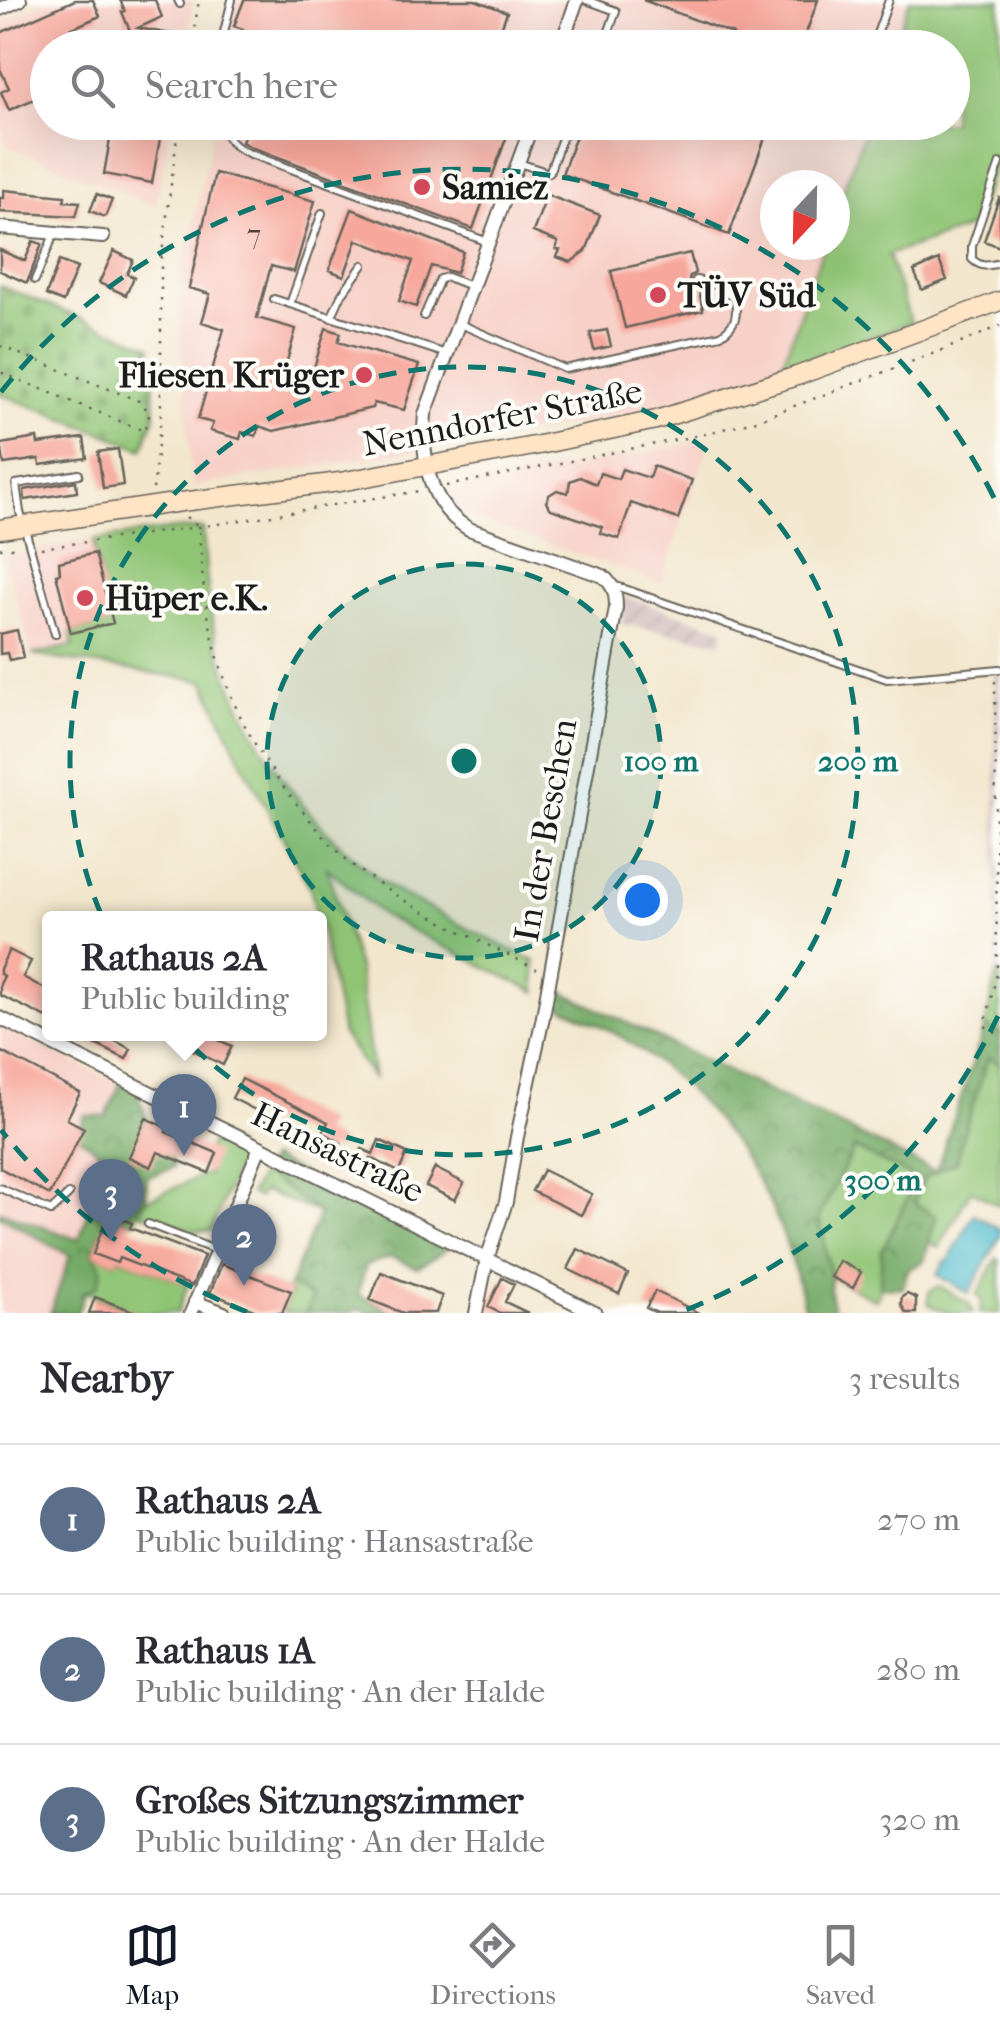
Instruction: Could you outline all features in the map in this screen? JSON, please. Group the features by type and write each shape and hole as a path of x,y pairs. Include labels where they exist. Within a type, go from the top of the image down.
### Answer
{"street":[{"path":"0,9 20,0"},
{"path":"566,30 577,0"},
{"path":"526,140 425,414 424,452 436,499 453,520 469,530 586,569 612,584"},
{"path":"0,228 103,237"},
{"name":"Nenndorfer Straße","path":"0,529 340,482 656,420 796,376 1000,301"},
{"name":"In der Beschen","path":"476,1313 506,1202 550,976 616,608 612,584"},
{"name":"Hansastraße","path":"0,1018 42,1039"},
{"name":"Hansastraße","path":"46,1041 595,1313"},
{"path":"224,1313 193,1307 260,1148"}],"lane":[{"path":"224,30 232,0"},
{"path":"586,0 616,11 609,30"},
{"path":"878,30 889,0"},
{"path":"228,140 248,153 488,242"},
{"path":"518,162 549,174 561,140"},
{"path":"1000,163 977,229 972,258 985,266 1000,263"},
{"path":"290,304 322,212"},
{"path":"35,280 55,232"},
{"path":"331,318 363,265"},
{"path":"424,316 440,279 472,286"},
{"path":"458,324 566,369 722,335 736,319 735,300 718,285 696,280"},
{"path":"274,299 447,354"},
{"path":"54,634 16,484 79,474"},
{"path":"612,584 887,679 998,669"},
{"path":"0,1188 51,1211 69,1194"},
{"path":"148,1224 216,1250"}],"path":[{"path":"194,30 199,0"},
{"path":"151,506 162,418 161,262 177,140"},
{"path":"0,548 32,550 199,527 433,489 704,434 760,419 1000,326"},
{"path":"0,346 139,401 150,414 144,430 0,372"},
{"path":"181,502 188,520 199,527"},
{"path":"199,527 200,568 211,638 227,689 248,732 280,782 316,827 367,876 405,902 550,976"},
{"path":"998,669 997,974 985,1026 1000,1035"}],"shaded area":[{"path":"50,0 194,0 188,30 30,30 30,140 168,140 156,206 8,146 0,128 0,22"},
{"path":"227,0 910,0 899,30 221,30"},
{"path":"211,140 861,140 850,171 760,170 760,260 819,260 781,368 701,397 579,424 192,486 180,330 182,273"},
{"path":"710,440 661,583 461,514 453,507 448,490"},
{"path":"94,540 113,623 73,646 32,655 7,556"},
{"path":"625,597 724,629 722,642 621,624"},
{"path":"1000,669 1000,1035 985,1026 997,973 995,670"},
{"path":"0,1025 142,1095 58,1313 0,1313"}],"green space":[{"path":"910,0 1000,0 1000,153 972,227 888,255 911,323 781,368 819,260 850,260 850,171 861,140 970,140 970,30 899,30"},
{"path":"0,286 151,346 155,416 143,449 0,394"},
{"path":"203,529 207,583 220,655 255,735 293,792 339,843 397,891 535,961 536,992 385,917 327,868 358,967 374,1080 342,1034 327,958 327,911 316,911 311,890 244,766 204,681 32,655 73,646 71,633 112,622 94,540"},
{"path":"1000,973 1000,1035 985,1026"},
{"path":"555,988 936,1172 925,1177 914,1202 936,1217 924,1261 907,1271 903,1288 880,1287 882,1250 917,1179 854,1148 819,1217 834,1313 805,1313 796,1272 766,1195 721,1127 664,1068 630,1043 554,1003"},
{"path":"985,1026 1000,1035 1000,1064 988,1058 957,1161 936,1171"},
{"path":"988,1057 1000,1064 1000,1206 971,1190 939,1248 929,1242 936,1217 913,1203 925,1177 957,1161"},
{"path":"121,1082 137,1093 159,1148 170,1157 174,1167 147,1177 146,1200 132,1223 108,1214 93,1253 102,1270 97,1286 85,1292 77,1313 50,1313 70,1256 0,1216 0,1211 79,1240 91,1203 99,1151 79,1137 84,1116 106,1116"},
{"path":"214,1133 236,1146 240,1159 211,1231 192,1231 138,1212 146,1200 209,1173 208,1149"},
{"path":"854,1148 918,1180 882,1250 876,1300 831,1277 819,1217"},
{"path":"271,1158 447,1249 418,1268 391,1257 366,1265 358,1294 393,1313 359,1309 348,1313 306,1313 312,1298 290,1284 319,1213 262,1172"},
{"path":"262,1172 319,1213 263,1191 258,1198 250,1194"},
{"path":"93,1254 116,1262 119,1258 188,1284 178,1313 138,1313 85,1292 97,1286"},
{"path":"997,1259 1000,1313 979,1313 983,1301 977,1295"},
{"path":"290,1284 312,1298 306,1313 282,1313 291,1292 287,1290"},
{"path":"939,1286 970,1304 973,1313 948,1313 928,1304 929,1292"}],"water":[{"path":"974,1214 1000,1229 1000,1237 969,1293 937,1275"}],"building":[{"path":"75,0 93,0 100,16 68,30 30,30 30,101 9,110 1,92 9,88 0,69 0,33"},
{"path":"120,0 155,0 162,17 138,28 149,30 130,30 122,12 125,11"},
{"path":"244,0 475,0 507,12 500,30 243,30 234,26"},
{"path":"643,0 818,0 807,30 722,30"},
{"path":"110,140 160,140 152,183 104,174"},
{"name":"Samiez","path":"243,140 505,140 473,229"},
{"path":"574,140 764,140 729,235 562,174"},
{"path":"215,173 315,201 294,272 271,266 257,318 296,329 283,375 309,384 326,328 341,333 338,342 419,365 404,410 374,403 372,408 274,431 259,426 256,436 242,432 240,439 210,431 213,423 198,419 224,329 202,322 210,294 189,288"},
{"path":"4,190 65,196 64,201 80,202 76,216 0,212"},
{"path":"97,194 112,200 105,217 90,211"},
{"path":"547,195 600,215 586,251 571,262 557,257 558,242 533,232"},
{"path":"1000,199 1000,247 984,241"},
{"path":"352,209 463,252 456,273 431,266 416,307 399,301 413,261 357,240 344,276 329,270"},
{"path":"33,241 42,244 27,283 0,271 0,250 25,261"},
{"path":"114,251 133,260 127,274 134,277 126,295 99,283"},
{"name":"TÜV Süd","path":"690,253 695,273 689,281 698,287 703,310 625,328 611,271"},
{"path":"939,260 947,280 922,290 914,271"},
{"path":"59,261 77,268 63,302 46,295"},
{"path":"607,330 611,346 594,350 590,333"},
{"path":"37,438 38,444 84,438 87,458 40,465 39,459 4,464 1,444"},
{"path":"118,449 123,485 103,488 98,452"},
{"path":"653,466 692,480 678,519 631,503 619,539 600,533 602,527 551,509 546,502 557,490 568,493 570,481 580,477 596,484 600,473 618,479 622,469 649,478"},
{"path":"76,481 77,492 25,500 24,490"},
{"name":"Hüper e.K.","path":"95,553 113,623 71,633 56,574 60,573 59,562"},
{"path":"17,630 23,657 9,660 7,653 0,654 0,634"},
{"path":"9,950 31,961 23,977 42,987 42,1016 0,995 4,976 0,969"},
{"path":"89,1041 115,1041 131,1049 126,1059"},
{"path":"221,1041 232,1046 223,1065 177,1042"},
{"path":"0,1051 80,1093 67,1119 84,1128 50,1195 0,1168"},
{"path":"242,1079 328,1122 323,1132 341,1143 337,1150 331,1147 326,1156 309,1146 314,1139 274,1120 272,1124 259,1118 261,1113 232,1098"},
{"path":"146,1118 168,1128 166,1132 217,1153 209,1173 158,1152 151,1167 129,1157"},
{"path":"379,1140 407,1153 399,1172 371,1158 367,1165 357,1160 362,1149 373,1154"},
{"path":"435,1168 464,1183 455,1200 426,1186"},
{"path":"543,1170 592,1194 581,1215 532,1191"},
{"path":"108,1213 132,1223 130,1228 204,1256 192,1286 119,1258 117,1263 93,1254"},
{"path":"578,1249 628,1274 619,1294 568,1269"},
{"path":"839,1261 861,1272 853,1288 831,1277"},
{"path":"222,1264 291,1291 282,1313 253,1313 254,1310 210,1293"},
{"path":"381,1272 442,1296 436,1313 403,1313 370,1300"},
{"path":"502,1278 514,1284 505,1302 528,1313 500,1313 488,1307"},
{"path":"655,1291 699,1313 657,1313 646,1308"},
{"path":"907,1294 916,1298 916,1313 906,1313 901,1304"},
{"path":"95,1297 136,1312 89,1313"}],"place":[{"name":"Samiez","path":"422,187"},
{"name":"TÜV Süd","path":"658,295"},
{"name":"Fliesen Krüger","path":"364,375"},
{"name":"Hüper e.K.","path":"85,598"},
{"name":"Rathaus 2A","path":"184,1156"},
{"name":"Großes Sitzungszimmer","path":"111,1241"},
{"name":"Rathaus 1A","path":"244,1286"}]}
